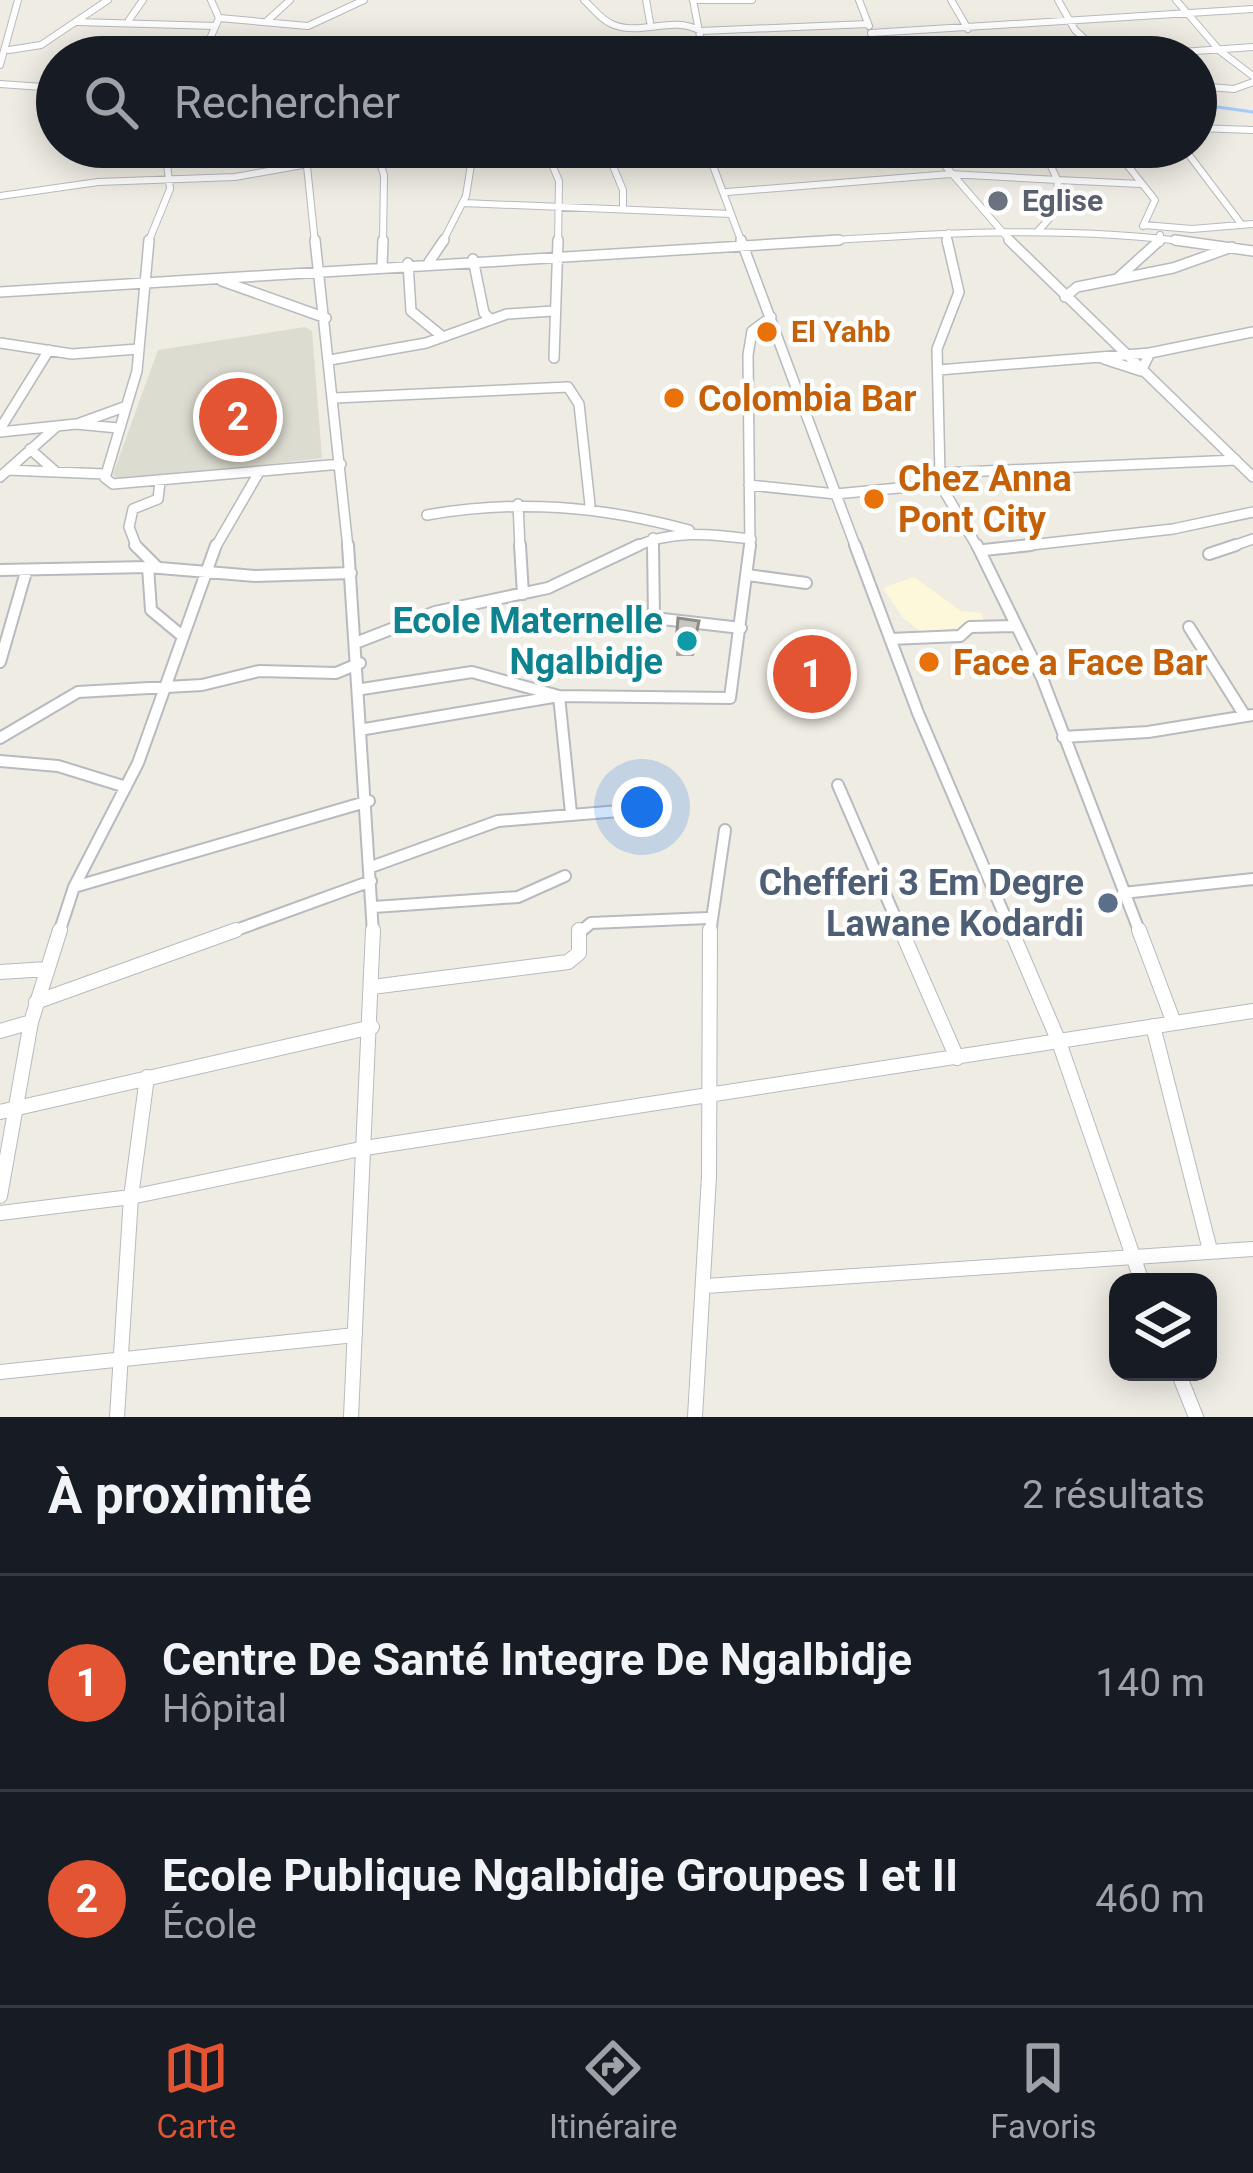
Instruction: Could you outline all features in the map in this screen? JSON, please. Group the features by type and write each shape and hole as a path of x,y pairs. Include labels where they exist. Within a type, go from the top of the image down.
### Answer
{"street":[{"path":"0,65 9,50 18,0"},
{"path":"53,36 108,0"},
{"path":"129,20 143,0"},
{"path":"211,0 217,22 211,36"},
{"path":"267,21 290,0"},
{"path":"77,22 267,21 308,26 364,0"},
{"path":"584,0 613,25 688,21 701,31 968,29 1253,9"},
{"path":"646,0 650,22"},
{"path":"702,36 694,0 752,0"},
{"path":"859,0 873,36"},
{"path":"951,0 968,29"},
{"path":"1058,0 1085,36"},
{"path":"1176,0 1209,36"},
{"path":"9,50 36,46"},
{"path":"1217,47 1253,79 1234,89 1217,88"},
{"path":"1217,51 1253,47"},
{"path":"0,84 36,87"},
{"path":"1217,129 1253,130"},
{"path":"104,474 138,349 148,240 171,178 168,168"},
{"path":"0,196 171,178 255,175 289,168"},
{"path":"308,168 360,663 374,907 351,1417"},
{"path":"380,168 382,266"},
{"path":"429,262 463,203 470,168"},
{"path":"553,168 559,181 552,205 558,244 554,255 554,358"},
{"path":"614,168 623,190 623,208"},
{"path":"716,168 890,638 1060,1042 1138,1273"},
{"path":"948,168 999,230 1222,456"},
{"path":"1039,230 1054,212 1058,180 1052,168"},
{"path":"1129,168 1156,204 1143,229"},
{"path":"1201,168 1248,225"},
{"path":"727,193 1035,174 1058,180 1142,184"},
{"path":"463,203 731,214"},
{"path":"0,292 408,263 999,230 1248,225"},
{"path":"1143,229 1253,251"},
{"path":"949,233 945,248 959,300 937,349 940,478 984,550 1063,737 1174,1023"},
{"path":"1115,280 1160,244 1160,235"},
{"path":"1065,297 1078,287 1206,259 1232,247"},
{"path":"473,260 484,319"},
{"path":"408,263 410,307 443,338"},
{"path":"218,279 326,318"},
{"path":"330,360 443,338 484,319 553,310"},
{"path":"365,729 559,696 730,698 751,539 749,338 771,317"},
{"path":"938,370 1150,353 1253,332"},
{"path":"1069,358 1110,342"},
{"path":"0,343 73,354 138,349"},
{"path":"0,430 49,350"},
{"path":"1141,371 1150,353"},
{"path":"1096,356 1141,371"},
{"path":"335,398 568,387 579,404 590,505"},
{"path":"76,424 124,407"},
{"path":"0,430 76,424 118,428"},
{"path":"4,473 58,426"},
{"path":"30,449 59,474"},
{"path":"748,485 836,494 940,478 1222,456 1236,460 1253,477"},
{"path":"104,474 112,484 160,482 341,464"},
{"path":"4,473 104,474"},
{"path":"0,1196 8,1109 36,1001 74,887 126,787 219,537 258,474"},
{"path":"160,482 158,499 133,509 128,526 136,550 152,567 151,610 181,635"},
{"path":"427,515 518,504 590,505 701,533 751,539"},
{"path":"518,504 523,594"},
{"path":"984,550 1173,529 1253,512"},
{"path":"358,642 435,612 566,582 653,538 701,533"},
{"path":"653,538 654,617 741,628"},
{"path":"1209,554 1253,539"},
{"path":"0,570 152,567 205,574 351,573"},
{"path":"0,662 26,572"},
{"path":"748,575 806,583"},
{"path":"890,638 951,637 970,628 1015,626"},
{"path":"1063,737 1148,732 1249,716 1189,627"},
{"path":"0,738 66,696 104,687 202,685 259,671 336,674 360,663"},
{"path":"362,689 472,672 559,696"},
{"path":"559,696 556,725 569,766 571,813"},
{"path":"0,761 58,766 126,787"},
{"path":"838,785 956,1058"},
{"path":"74,887 368,801"},
{"path":"36,1001 498,821 655,808"},
{"path":"695,1417 706,1286 708,918 725,830"},
{"path":"374,907 518,897 565,876"},
{"path":"1123,892 1253,879"},
{"path":"372,987 568,962 582,945 579,928 591,922 708,918"},
{"path":"0,972 47,969"},
{"path":"0,1214 131,1197 365,1148 1253,1012"},
{"path":"0,1031 31,1022"},
{"path":"1153,1026 1210,1250"},
{"path":"8,1109 371,1028"},
{"path":"117,1417 131,1197 147,1077"},
{"path":"706,1286 1130,1253 1253,1249"},
{"path":"0,1372 355,1335"},
{"path":"1182,1381 1196,1417"}],"shaded area":[{"path":"305,327 312,331 322,458 118,481 113,474 158,350"},
{"path":"914,577 961,611 981,613 985,624 922,633 903,618 883,588"}],"building":[{"path":"678,618 699,621 694,644 676,644"},
{"path":"830,638 835,662 796,663 792,639"}],"waterway":[{"path":"1217,107 1253,112"}],"place":[{"name":"Eglise","path":"998,201"},
{"name":"El Yahb","path":"767,332"},
{"name":"Colombia Bar","path":"674,398"},
{"name":"Ecole Publique Ngalbidje Groupes I et II","path":"238,417"},
{"name":"Chez Anna Pont City","path":"874,499"},
{"name":"Ecole Maternelle Ngalbidje","path":"687,641"},
{"name":"Face a Face Bar","path":"929,662"},
{"name":"Centre De Santé Integre De Ngalbidje","path":"812,674"},
{"name":"Chefferi 3 Em Degre Lawane Kodardi","path":"1108,903"}]}
